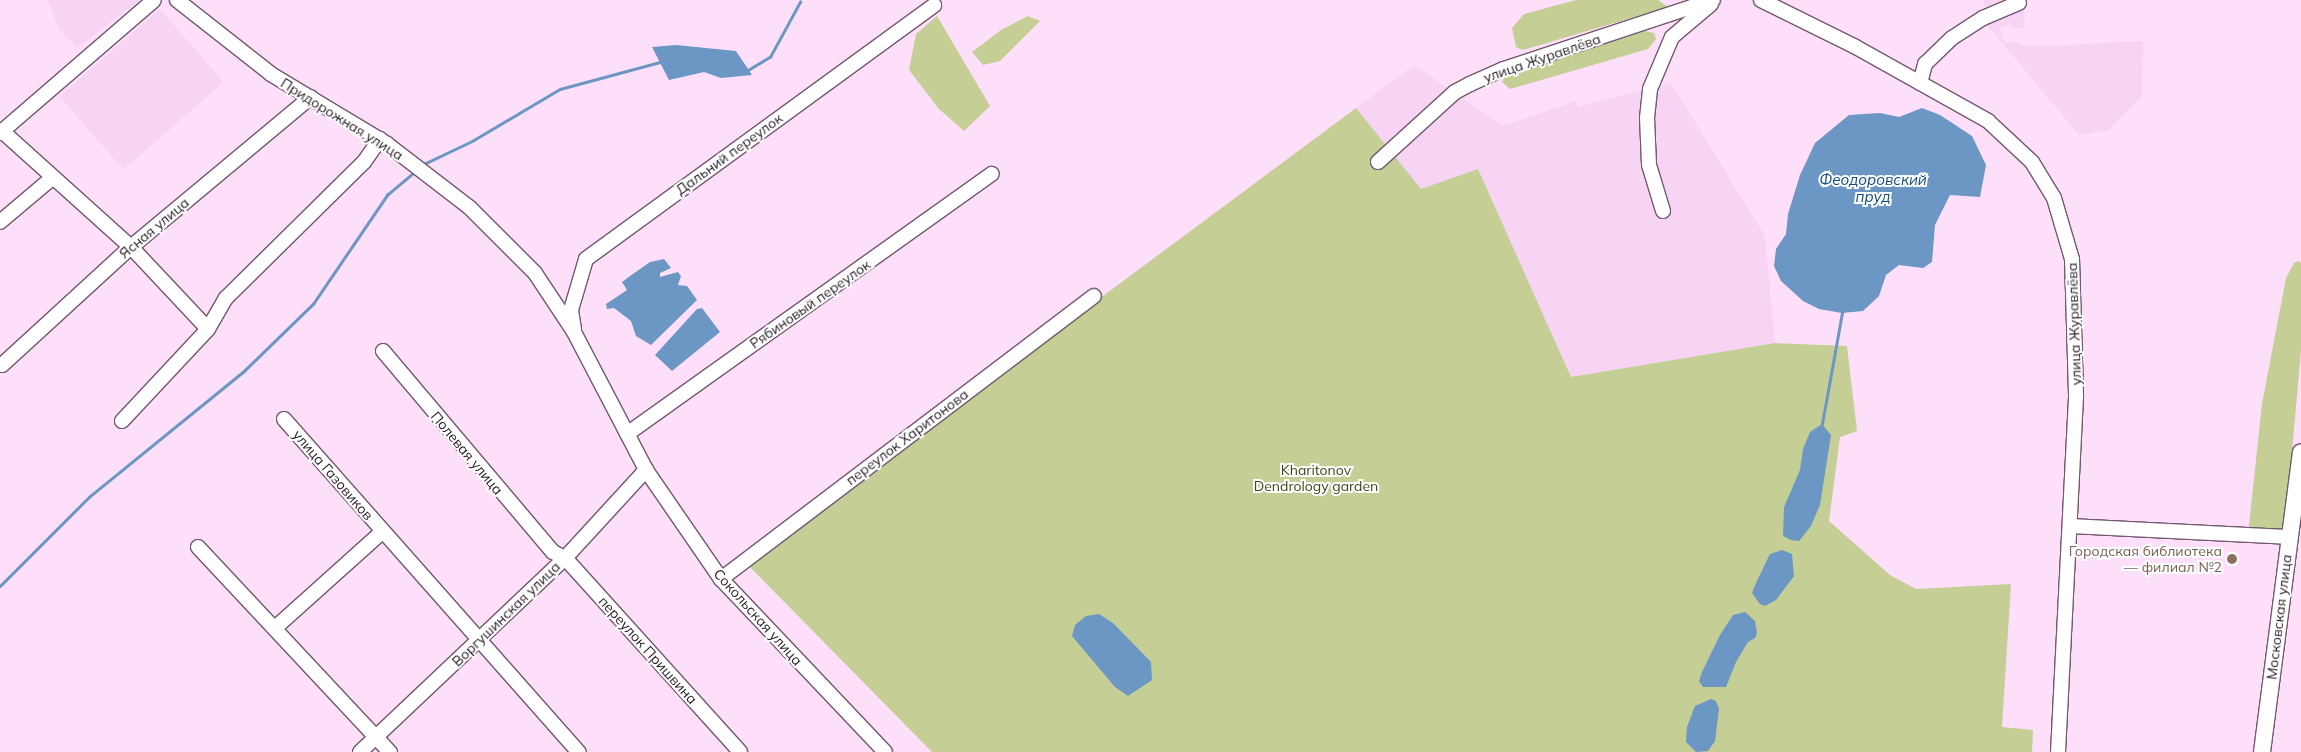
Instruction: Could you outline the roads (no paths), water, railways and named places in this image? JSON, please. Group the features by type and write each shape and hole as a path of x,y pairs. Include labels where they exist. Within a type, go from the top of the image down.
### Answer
{"main road":[{"name":"Московская улица","path":"2262,752 2301,453"}],"street":[{"path":"154,0 1,132 131,247 208,329"},
{"name":"Придорожная улица","path":"177,0 271,74 311,96 380,139 419,168 470,208 535,273 574,332 646,470"},
{"path":"1663,211 1649,165 1647,118 1650,89 1672,37 1714,0"},
{"name":"улица Журавлёва","path":"1378,162 1455,92 1470,84 1504,69 1714,0"},
{"name":"улица Журавлёва","path":"1761,0 1920,83 1988,121 2014,143 2032,162 2054,198 2072,259 2076,397 2072,526 2058,752"},
{"path":"1920,83 1925,64 1952,38 1983,18 2019,3"},
{"name":"Дальний переулок","path":"574,332 571,310 586,259 934,5"},
{"name":"Ясная улица","path":"2,365 131,247 311,96"},
{"path":"122,421 208,329 226,298 364,162 380,139"},
{"name":"Рябиновый переулок","path":"627,434 992,174"},
{"path":"0,222 52,178"},
{"name":"переулок Харитонова","path":"720,579 1094,296"},
{"name":"Полевая улица","path":"383,352 559,555"},
{"name":"улица Газовиков","path":"284,419 382,532 579,752"},
{"name":"Сокольская улица","path":"646,470 720,579 885,752"},
{"name":"Воргушинская улица","path":"360,752 479,640 559,555 646,470"},
{"path":"2072,526 2290,537"},
{"path":"275,628 382,532"},
{"path":"198,547 390,752"},
{"name":"переулок Пришвина","path":"559,555 740,752"}],"water":[{"path":"676,45 736,51 752,75 721,78 704,72 669,80 652,47"},
{"name":"Феодоровский пруд","path":"1922,108 1940,115 1972,136 1986,165 1980,197 1950,195 1935,225 1932,262 1923,268 1899,265 1886,275 1879,296 1863,311 1842,313 1819,309 1803,301 1781,281 1774,266 1776,249 1786,234 1788,214 1800,175 1815,143 1849,115 1880,113 1899,117"},
{"path":"664,259 671,268 660,273 660,277 678,272 681,276 678,285 687,286 697,300 651,345 636,336 631,321 614,308 607,309 606,304 627,290 622,282 650,262"},
{"path":"702,308 720,332 672,371 655,355 697,309"},
{"path":"1822,424 1831,435 1820,505 1811,526 1799,541 1791,540 1783,536 1784,507 1800,470 1803,449 1810,432"},
{"path":"1782,550 1792,554 1794,576 1776,600 1765,606 1760,604 1752,593 1770,554"},
{"path":"1745,612 1755,621 1757,633 1755,638 1748,642 1736,662 1726,687 1703,687 1699,681 1720,635 1733,615"},
{"path":"1099,614 1113,623 1151,662 1152,680 1128,696 1115,687 1072,636 1075,625 1086,616"},
{"path":"1711,699 1716,701 1719,709 1715,741 1708,751 1696,752 1686,742 1687,727 1695,706"}],"waterway":[{"path":"748,70 770,57 800,2"},
{"path":"422,165 472,141 560,89 660,62"},
{"path":"0,586 89,497 244,371 313,304 387,195 414,172"},
{"path":"1822,424 1842,313"}],"place":[{"name":"Городская библиотека — филиал №2","path":"2232,559"}],"park label":[{"name":"Kharitonov Dendrology garden","path":"1316,478"}]}
